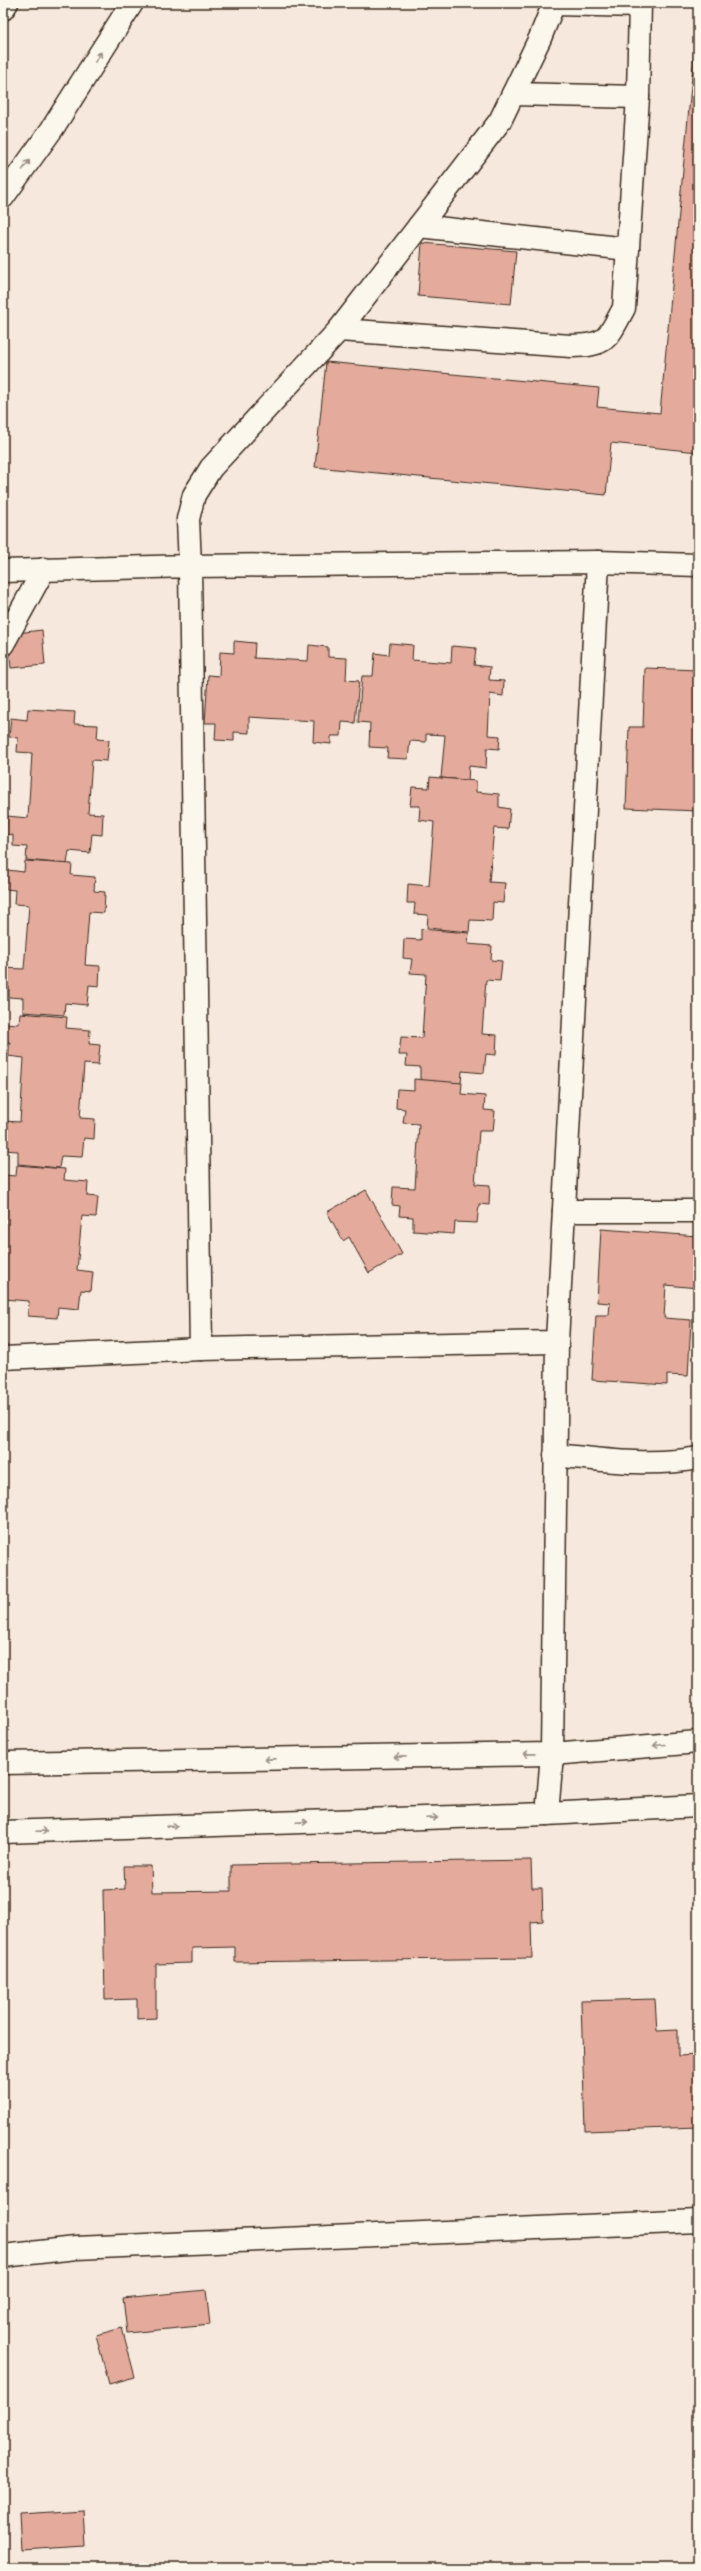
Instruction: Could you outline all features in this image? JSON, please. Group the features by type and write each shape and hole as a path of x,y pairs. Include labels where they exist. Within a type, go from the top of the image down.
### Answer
{"street":[{"path":"3,9 7,3"},
{"path":"3,197 52,129 132,3"},
{"path":"201,1349 190,566 188,519 194,495 211,468 339,330 500,121 540,38 554,3 640,5 638,97 624,308 607,338 594,345 571,346 339,330"},
{"path":"513,94 638,97"},
{"path":"419,226 628,249"},
{"path":"547,1814 552,1754 557,1342 598,562"},
{"path":"3,571 190,566 598,562 698,565"},
{"path":"3,644 44,569"},
{"path":"564,1211 698,1211"},
{"path":"3,1358 201,1349 557,1342"},
{"path":"555,1455 630,1463 677,1462 698,1458"},
{"path":"3,1763 552,1754 698,1742"},
{"path":"3,1832 547,1814 698,1806"},
{"path":"3,2256 76,2248 698,2221"}],"building":[{"path":"697,23 698,452 611,443 606,495 315,467 326,362 599,388 597,407 660,413"},
{"path":"422,243 516,251 511,304 418,296"},
{"path":"42,630 45,665 11,668 8,634"},
{"path":"234,641 255,643 254,658 308,661 309,645 328,647 328,657 347,658 346,680 359,681 355,723 342,722 341,736 331,736 331,744 313,742 314,721 249,717 249,733 234,732 234,741 215,740 216,723 205,723 208,675 219,676 220,652 234,653"},
{"path":"390,643 413,645 412,660 451,663 452,646 476,648 474,665 490,667 489,680 504,681 503,696 490,694 488,735 500,736 499,749 487,748 486,768 469,766 468,780 441,778 445,735 426,734 426,742 410,741 408,759 387,758 388,748 369,747 370,723 358,722 362,676 373,676 375,653 389,655"},
{"path":"645,668 698,670 698,811 626,808 629,727 643,727"},
{"path":"28,709 75,712 74,724 98,725 97,739 109,740 107,761 92,760 88,813 103,814 102,835 92,834 90,853 69,851 67,864 26,860 27,847 13,846 13,835 6,834 7,816 28,818 32,753 17,752 18,738 9,737 11,718 27,720"},
{"path":"430,777 476,781 476,792 499,794 499,807 510,809 508,829 494,828 489,882 505,883 503,903 493,902 492,921 470,920 469,932 427,928 428,915 414,914 415,903 407,903 408,884 429,886 434,822 419,820 420,806 410,806 412,787 429,788"},
{"path":"25,861 72,864 71,875 95,877 94,891 105,892 104,913 89,912 85,965 100,966 99,986 89,985 87,1005 65,1003 64,1015 23,1012 23,998 9,997 9,987 3,986 3,968 24,969 29,905 14,904 15,890 5,889 7,870 24,872"},
{"path":"421,929 469,933 468,944 492,946 491,960 502,961 500,981 486,980 482,1034 497,1035 496,1055 486,1054 484,1073 462,1071 461,1084 420,1080 420,1067 406,1066 407,1055 399,1055 401,1037 422,1038 426,974 410,973 412,959 403,958 404,939 421,940"},
{"path":"20,1013 67,1017 66,1028 90,1030 89,1044 100,1045 98,1065 84,1064 80,1118 95,1119 94,1139 84,1138 82,1157 61,1156 59,1168 18,1164 18,1151 4,1150 3,1121 20,1122 24,1058 8,1056 10,1042 3,1042 3,1023 19,1024"},
{"path":"414,1079 462,1083 461,1094 485,1096 484,1110 495,1111 493,1131 479,1131 475,1184 490,1185 489,1205 479,1204 477,1223 455,1222 454,1234 413,1231 413,1217 399,1216 400,1206 392,1205 393,1187 415,1188 419,1124 403,1123 405,1109 396,1108 397,1089 414,1090"},
{"path":"17,1165 65,1169 64,1180 88,1182 87,1196 98,1197 96,1217 82,1216 77,1270 93,1272 91,1291 81,1290 79,1309 58,1307 57,1318 28,1316 29,1301 3,1299 7,1196 3,1195 3,1175 16,1176"},
{"path":"366,1190 402,1254 369,1273 349,1237 343,1241 327,1212"},
{"path":"601,1229 698,1236 698,1288 666,1285 664,1318 691,1320 688,1376 667,1375 667,1385 592,1380 596,1315 609,1315 610,1303 597,1302"},
{"path":"531,1860 532,1888 542,1888 543,1921 531,1922 532,1958 235,1962 235,1947 192,1948 192,1963 156,1964 156,2018 137,2019 137,1999 105,2000 103,1890 125,1889 124,1866 151,1866 152,1892 231,1891 231,1865"},
{"path":"655,1999 657,2031 678,2030 678,2056 698,2055 698,2127 585,2131 581,2001"},
{"path":"206,2290 210,2325 127,2333 123,2298"},
{"path":"122,2328 135,2377 109,2384 96,2335"},
{"path":"84,2510 86,2546 21,2550 19,2514"}]}
